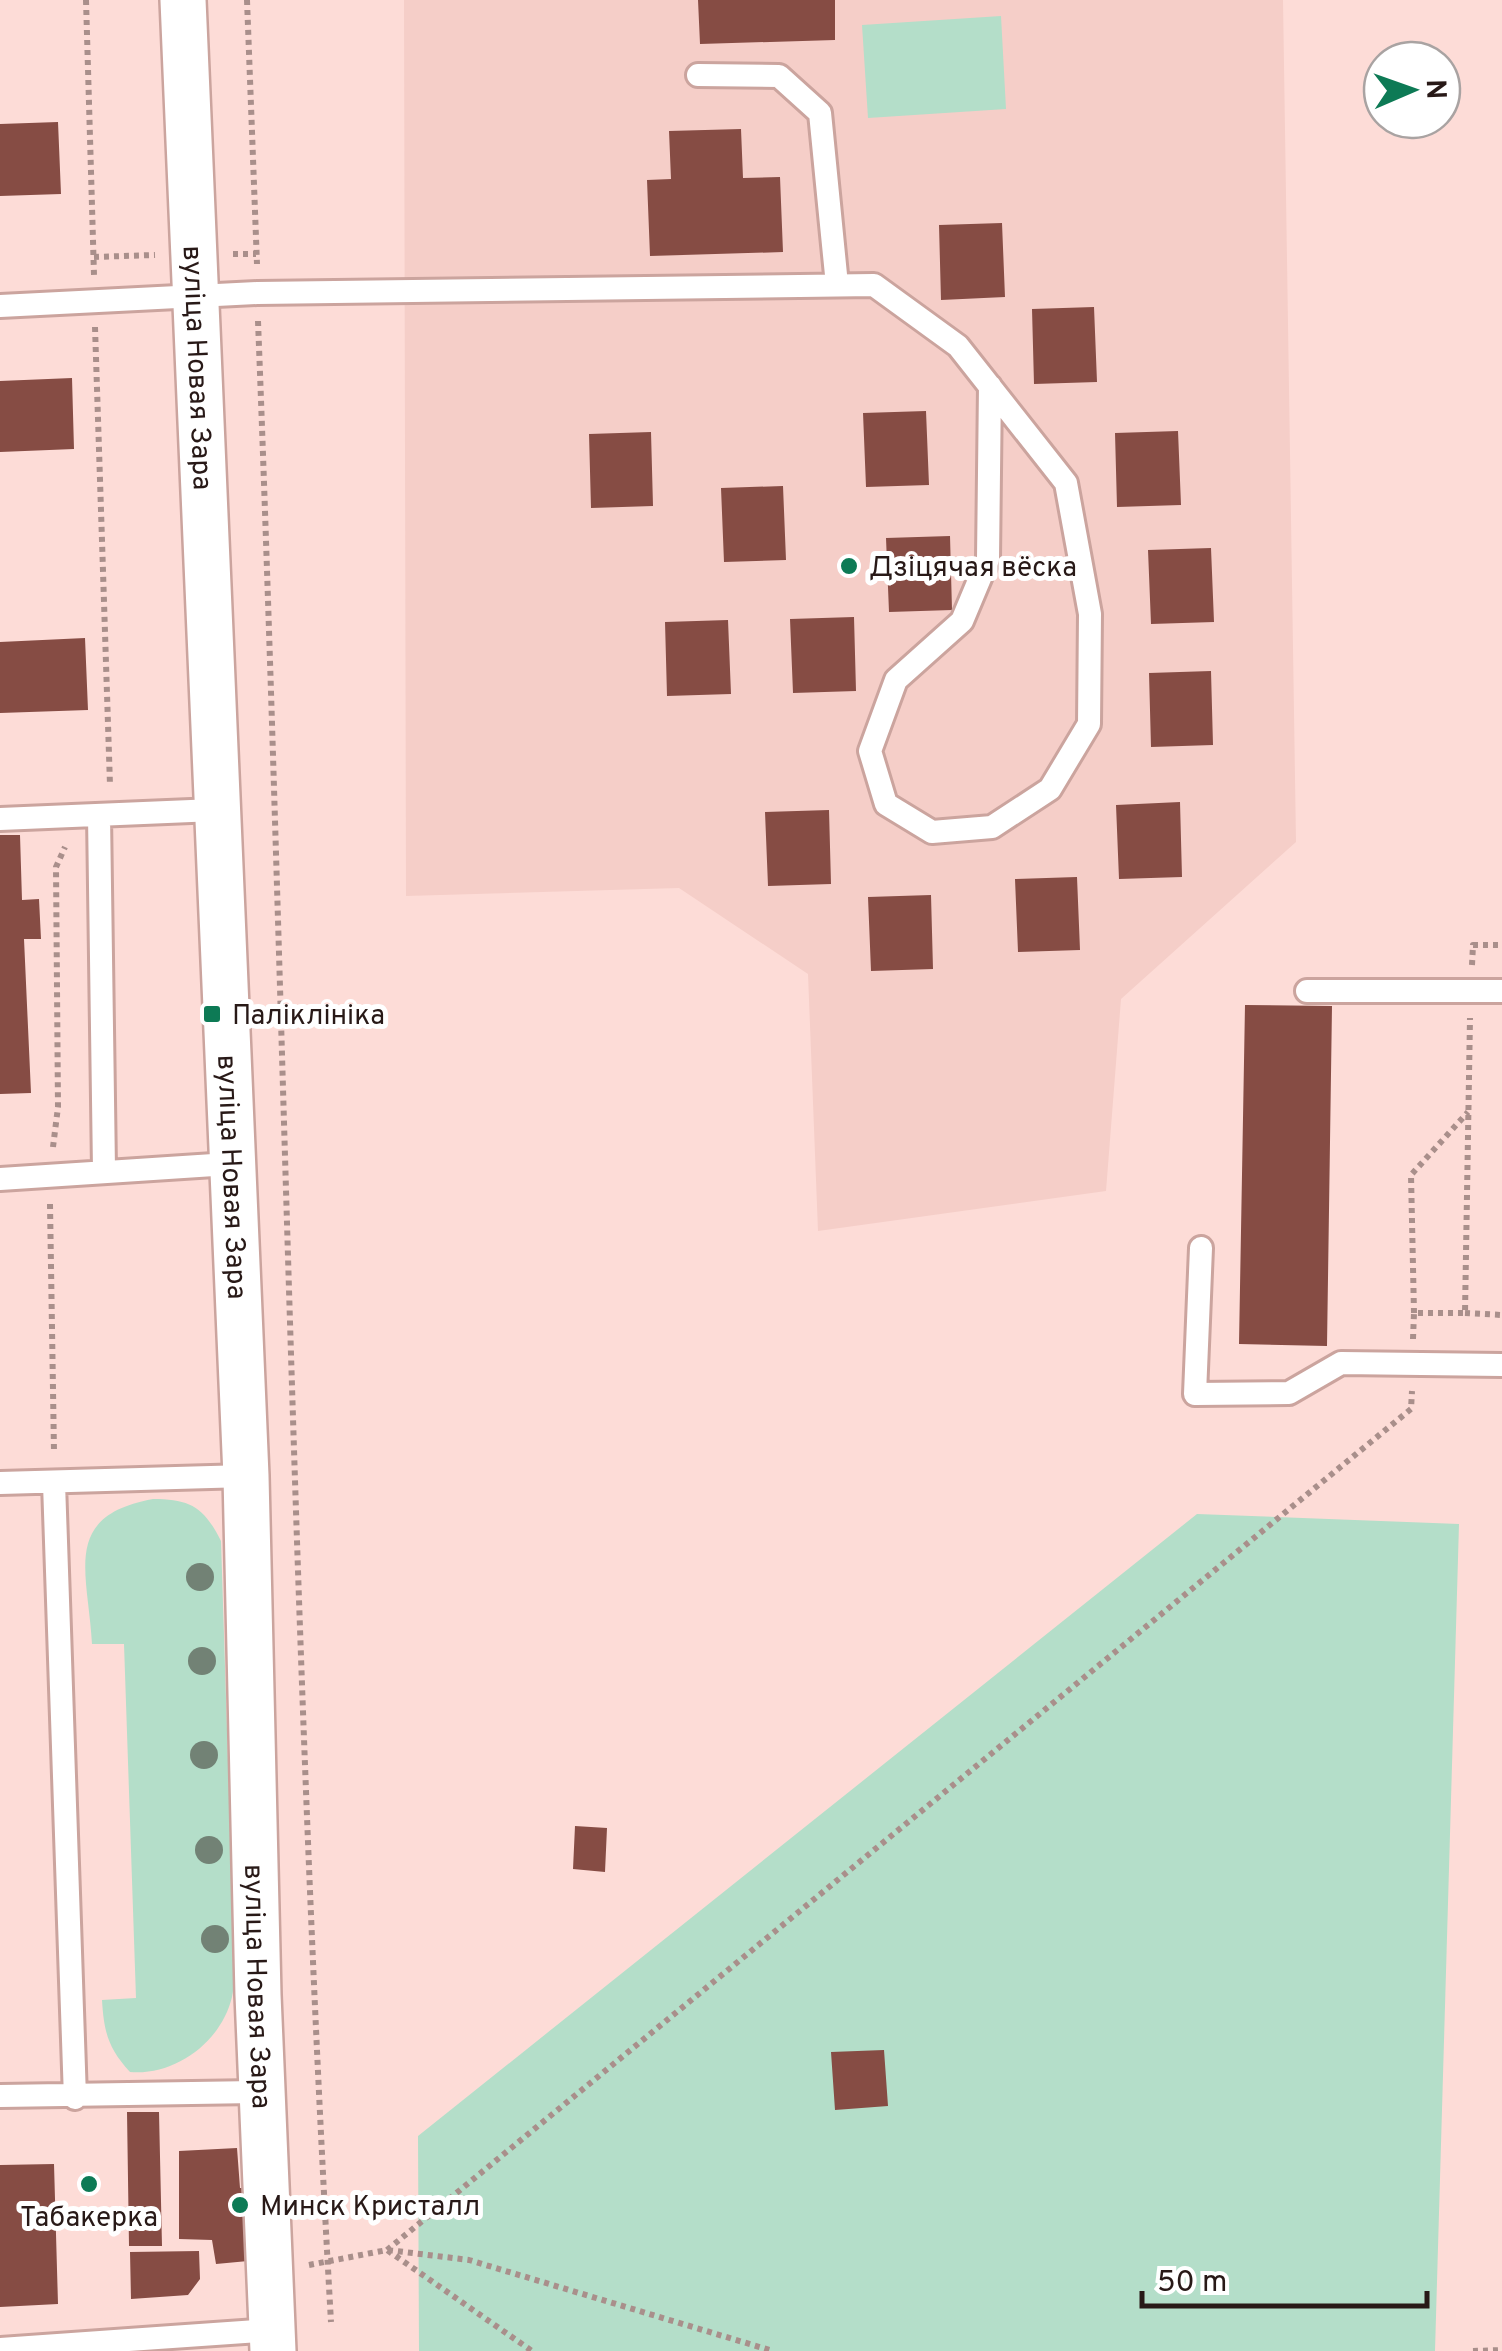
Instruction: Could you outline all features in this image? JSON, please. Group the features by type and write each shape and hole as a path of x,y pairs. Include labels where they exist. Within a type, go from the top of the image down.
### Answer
{"street":[{"name":"вуліца Новая Зара","path":"183,0 194,298 204,427 229,1164 246,1476 262,2092 273,2340"}],"lane":[{"path":"698,75 779,76 820,114 837,285"},
{"path":"0,306 257,293 874,285 958,346 990,386 1066,483 1090,614 1089,724 1050,789 992,827 932,832 886,804 870,751 896,680 962,621 988,559 990,386"},
{"path":"0,819 215,810"},
{"path":"89,816 104,1170"},
{"path":"1307,991 1502,991"},
{"path":"0,1179 50,1172 229,1164"},
{"path":"1201,1248 1195,1394 1289,1393 1341,1363 1502,1365"},
{"path":"0,1483 246,1476"},
{"path":"54,1483 76,2098"},
{"path":"0,2096 76,2098 262,2092"},
{"path":"0,2349 273,2340"}],"path":[{"path":"54,1483 50,1172 58,1107 56,867 89,816 110,797 86,0"},
{"path":"246,0 278,850 298,1575 330,2322"},
{"path":"1465,1313 1473,945 1502,945"},
{"path":"387,2250 1411,1409 1412,1175 1468,1112"},
{"path":"1414,1313 1502,1315"},
{"path":"327,2264 387,2250 469,2260 773,2351"},
{"path":"387,2250 532,2351"},
{"path":"1473,2351 1502,2350"}],"shaded area":[{"name":"Дзіцячая вёска","path":"404,0 1283,0 1296,842 1121,999 1106,1191 818,1231 808,974 679,888 406,896"}],"green space":[{"path":"1001,16 1006,109 868,118 862,25"},
{"path":"153,1499 194,1507 221,1541 234,1980 226,2014 206,2042 179,2062 147,2072 130,2072 109,2039 102,2000 136,1998 124,1644 92,1644 85,1571 92,1533 104,1519 124,1507"},
{"path":"1197,1514 1459,1524 1435,2351 419,2351 418,2136"}],"building":[{"path":"698,0 835,0 835,40 700,44"},
{"path":"58,122 61,194 0,196 0,124"},
{"path":"741,129 743,178 780,177 783,252 650,256 647,180 671,179 669,131"},
{"path":"1002,223 1005,297 941,300 939,225"},
{"path":"1094,307 1097,382 1034,384 1032,309"},
{"path":"72,378 74,449 0,452 0,381"},
{"path":"926,411 929,485 866,487 863,413"},
{"path":"1178,431 1181,505 1117,507 1115,433"},
{"path":"651,432 653,506 591,508 589,434"},
{"path":"783,486 786,560 724,562 721,488"},
{"path":"950,536 952,610 889,612 886,538"},
{"path":"1211,548 1214,622 1151,624 1148,550"},
{"path":"854,617 856,691 793,693 790,619"},
{"path":"728,620 731,694 667,696 665,622"},
{"path":"85,638 88,710 0,713 0,642"},
{"path":"1211,671 1213,745 1151,747 1149,673"},
{"path":"1180,802 1182,877 1119,879 1116,805"},
{"path":"829,810 831,884 768,886 765,812"},
{"path":"0,835 20,835 22,900 39,899 41,939 24,939 31,1093 0,1094"},
{"path":"1077,877 1080,950 1018,952 1015,879"},
{"path":"931,895 933,969 871,971 868,897"},
{"path":"1245,1005 1332,1006 1327,1346 1239,1344"},
{"path":"575,1826 607,1828 605,1872 573,1869"},
{"path":"884,2050 888,2106 835,2110 831,2052"},
{"path":"127,2112 159,2112 162,2246 129,2246"},
{"path":"237,2148 240,2188 256,2188 259,2260 216,2264 212,2240 179,2239 179,2151"},
{"path":"54,2164 58,2304 0,2307 0,2165"},
{"path":"199,2251 200,2279 188,2295 131,2299 130,2252"}],"place":[{"name":"Дзіцячая вёска","path":"849,566"},
{"name":"Паліклініка","path":"212,1014"},
{"name":"Табакерка","path":"89,2184"},
{"name":"Минск Кристалл","path":"240,2205"}]}
